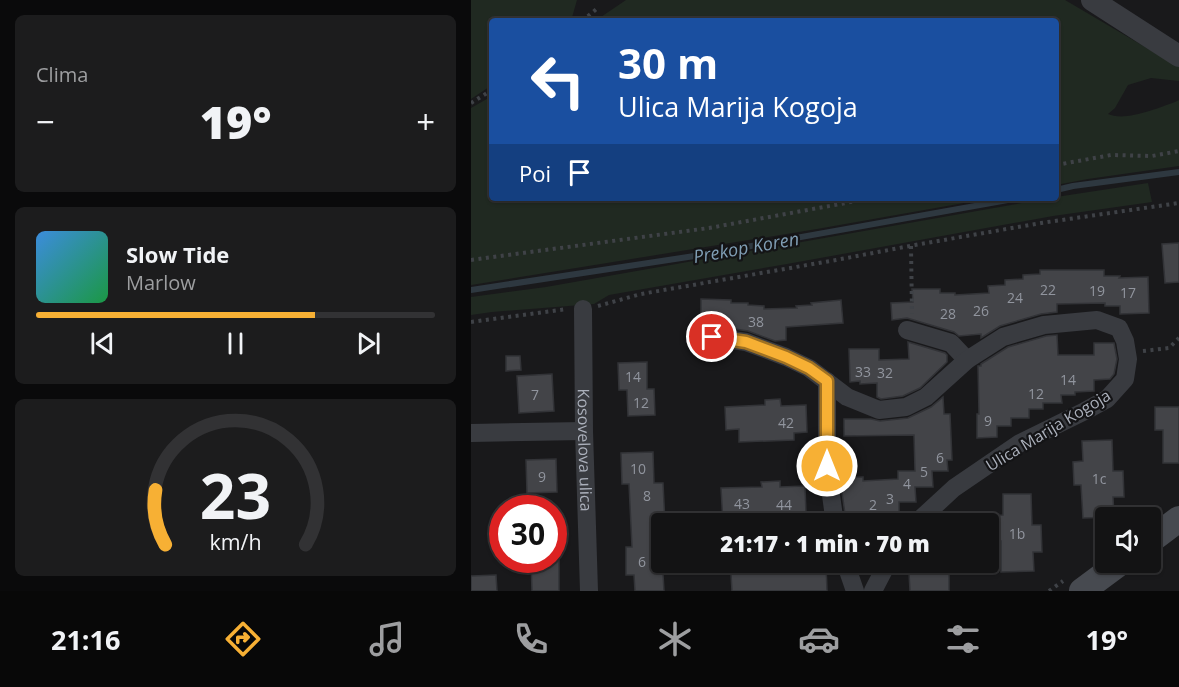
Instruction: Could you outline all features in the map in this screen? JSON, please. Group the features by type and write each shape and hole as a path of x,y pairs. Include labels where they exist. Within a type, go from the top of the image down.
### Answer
{"main road":[{"path":"1161,532 1179,519"},
{"path":"1082,591 1106,573"}],"street":[{"path":"1092,0 1179,56"},
{"name":"Kosovelova ulica","path":"583,309 589,591"},
{"path":"712,337 746,342 786,357 809,368 847,397 879,410 906,407 926,397 967,360 1003,337 1044,325 1097,320 1119,328 1127,353"},
{"path":"910,331 951,343 967,360"},
{"name":"Ulica Marija Kogoja","path":"927,513 954,488 1020,443 1107,399 1125,380 1127,353"},
{"path":"827,381 827,466 833,513"},
{"path":"471,433 584,431"},
{"path":"849,573 855,591"},
{"path":"873,591 882,573"}],"path":[{"path":"586,18 599,7"},
{"path":"471,103 489,92"},
{"path":"1059,164 1111,155 1152,156 1179,151"},
{"path":"471,260 709,228 857,201"},
{"path":"471,322 589,308 641,294 1041,223 1179,203"},
{"path":"910,331 911,246"},
{"path":"1127,353 1169,348 1179,338"}],"shaded area":[{"path":"471,0 577,0 572,18 489,18 489,87 471,99"},
{"path":"626,0 1065,0 1179,67 1179,81 1151,78 1128,85 1115,108 1108,114 1132,115 1151,111 1179,100 1179,166 1059,184 1059,18 599,18"},
{"path":"489,98 489,201 975,201 471,285 471,108"},
{"path":"1148,183 1152,202 1053,216 609,295 594,304 471,315 471,297 546,287 1033,201 1059,201 1059,197"}],"building":[{"path":"1179,243 1179,282 1165,283 1162,244"},
{"path":"1040,270 1104,270 1104,276 1148,277 1149,313 1120,314 1120,306 1105,306 1105,303 1057,304 1057,312 1041,314 1000,326 981,338 981,334 959,336 954,332 907,318 892,320 891,303 913,302 912,289 940,289 940,293 955,293 955,295 989,293 988,286 1005,285 1005,280 1023,279 1023,275 1040,274"},
{"path":"701,299 731,300 731,303 764,306 764,309 797,308 796,306 812,305 811,303 841,300 843,323 786,327 786,340 775,341 748,331 714,326 707,327 701,332"},
{"path":"1057,335 1058,355 1094,355 1094,343 1114,343 1117,359 1114,374 1110,379 1094,380 1094,391 1061,395 1062,403 1043,403 1043,409 1029,409 1029,418 1011,418 1011,426 997,426 997,437 977,438 978,366 1008,347"},
{"path":"908,342 947,355 947,362 920,388 903,396 881,399 877,397 877,383 850,382 849,349 879,349 879,360 909,359"},
{"path":"506,356 520,356 521,370 506,371"},
{"path":"647,362 647,389 654,389 655,415 628,416 627,390 619,390 618,363"},
{"path":"552,374 554,411 519,413 517,376"},
{"path":"943,397 944,414 950,414 952,460 947,460 948,471 932,471 933,487 915,487 916,502 899,502 899,513 845,513 840,478 863,477 863,481 898,479 898,471 915,471 914,435 844,436 844,419 880,421 908,418 931,407"},
{"path":"780,399 781,406 806,405 807,432 794,433 794,440 739,442 739,429 726,430 725,407 765,405 765,400"},
{"path":"1155,407 1179,407 1179,463 1163,463 1163,430 1155,430"},
{"path":"1112,440 1113,471 1123,471 1124,497 1113,497 1114,507 1095,507 1095,518 1083,518 1081,485 1074,485 1073,462 1083,461 1082,441"},
{"path":"653,452 654,483 663,483 664,513 651,513 651,573 663,574 664,591 635,591 634,575 626,575 626,547 632,547 629,484 622,484 621,453"},
{"path":"556,459 557,492 527,493 526,460"},
{"path":"780,481 780,487 805,486 806,513 722,513 721,488 762,487 761,482"},
{"path":"1003,494 1031,494 1032,525 1041,525 1042,552 1033,552 1034,571 1001,572 999,515 1003,515"},
{"path":"531,573 559,573 559,591 532,591"},
{"path":"826,573 827,591 732,591 731,574"},
{"path":"909,573 949,573 949,591 910,591"},
{"path":"496,575 497,591 471,591 471,576"}],"waterway":[{"name":"Prekop Koren","path":"1059,189 1179,172"},
{"name":"Prekop Koren","path":"471,290 701,255 1002,201"}],"route":[{"path":"712,337 746,342 786,357 809,368 827,381 827,466"}]}
